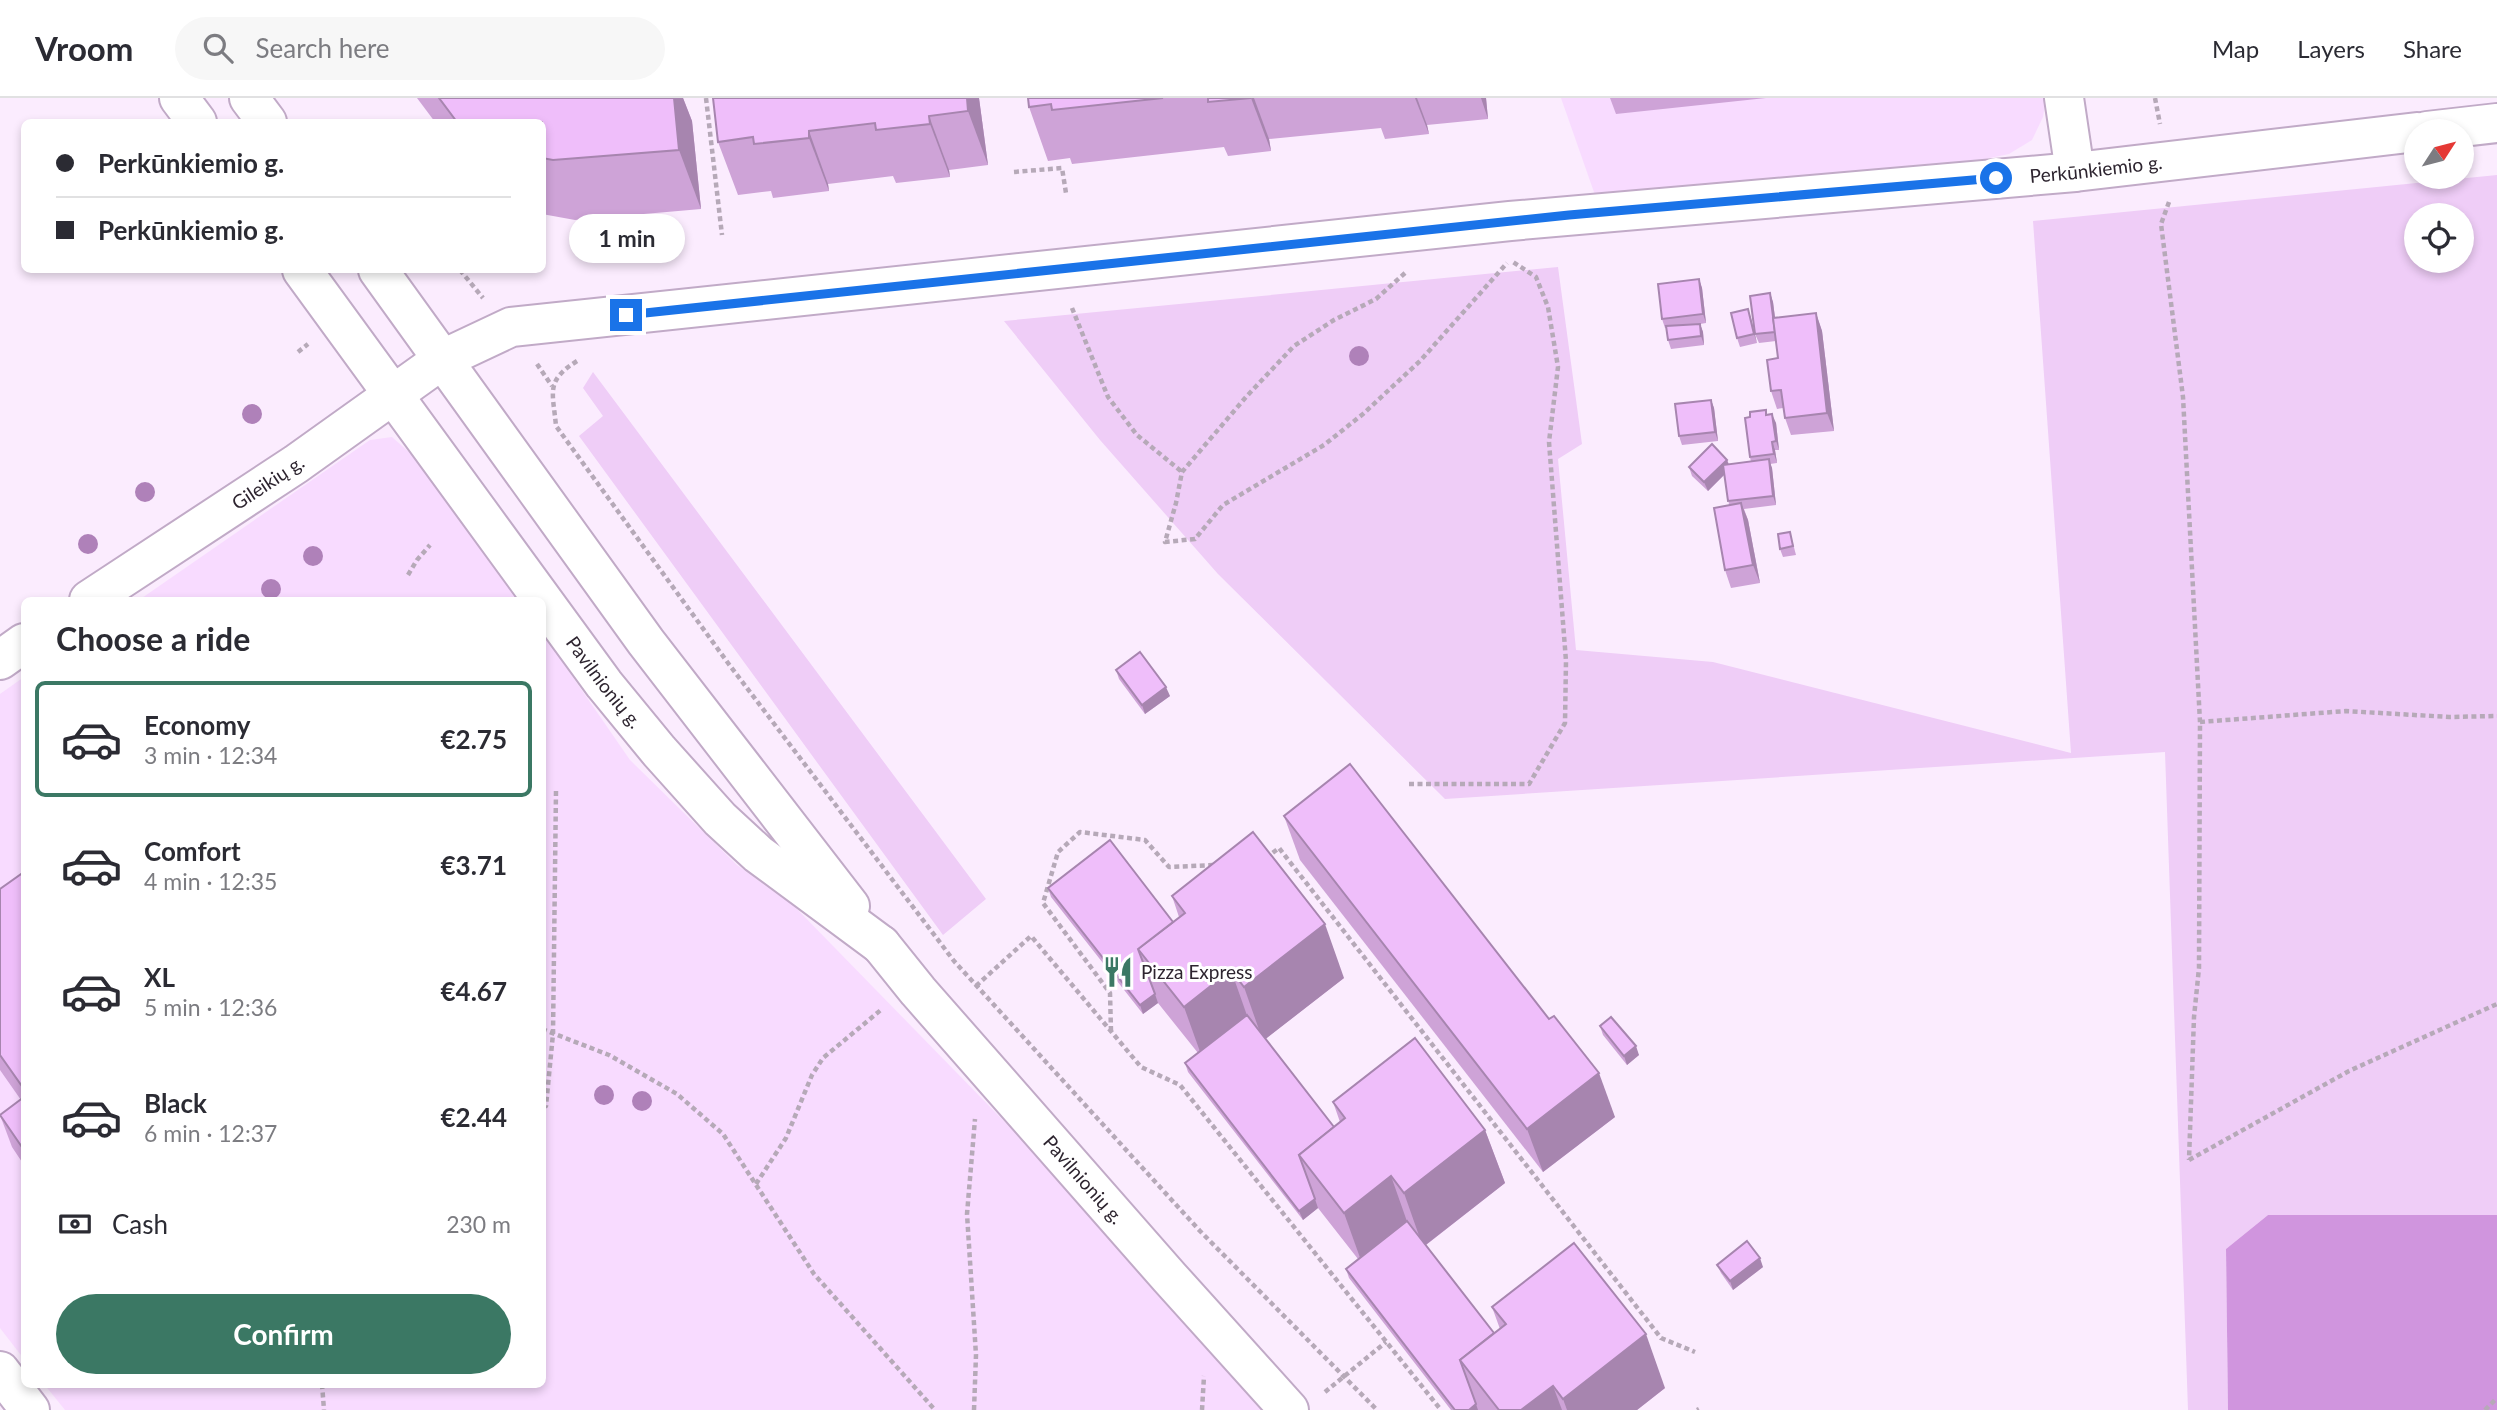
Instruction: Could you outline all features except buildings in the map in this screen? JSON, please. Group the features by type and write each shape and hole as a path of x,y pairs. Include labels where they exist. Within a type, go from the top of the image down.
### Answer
{"street":[{"path":"179,98 195,119"},
{"path":"249,98 265,119"},
{"path":"2064,98 2075,172"},
{"path":"2474,126 2497,123"},
{"name":"Perkūnkiemio g.","path":"443,359 511,327 1533,218 2075,172 2404,134"},
{"name":"Pavilnionių g.","path":"304,273 540,597"},
{"name":"Pavilnionių g.","path":"380,273 646,642 881,945 918,991 1289,1410"},
{"name":"Gileikių g.","path":"94,597 296,464 443,359"},
{"name":"Pavilnionių g.","path":"546,605 604,684 667,761 720,819 758,854 881,945"},
{"path":"0,660 21,645"}],"path":[{"path":"706,98 722,234"},
{"path":"1014,172 1062,167 1066,192"},
{"path":"2171,198 2161,224 2183,397 2200,722 2199,968 2194,1017 2189,1160 2349,1071 2497,1004"},
{"path":"1408,270 1376,299 1334,320 1294,346 1246,397 1182,472 1165,542 1195,539 1223,505 1324,445 1363,414 1420,360 1509,260 1536,277 1548,307 1558,367 1549,442 1566,661 1565,723 1529,784 1409,784"},
{"path":"1070,304 1108,397 1137,435 1182,472"},
{"path":"556,426 728,663 915,913 976,986 1200,1231 1377,1410"},
{"path":"408,575 416,560 430,545"},
{"path":"2200,722 2346,711 2449,717 2497,716"},
{"path":"546,1091 554,1034 556,790"},
{"path":"1111,1031 1110,993 1043,903 1058,852 1080,832 1145,839 1169,866 1221,865"},
{"path":"1259,863 1279,848 1661,1339 1695,1352"},
{"path":"976,986 1031,936 1141,1067 1180,1085 1441,1410"},
{"path":"756,1184 786,1139 812,1075 823,1058 880,1011 918,991"},
{"path":"546,1031 609,1055 677,1094 723,1134 814,1274 935,1410"},
{"path":"974,1410 976,1355 967,1214 976,1116 1001,1084"},
{"path":"1324,1393 1386,1342"},
{"path":"323,1388 324,1410"},
{"path":"2485,1410 2497,1398"}],"shaded area":[{"path":"1561,98 2046,98 2043,117 2032,140 2009,154 1985,159 1595,195"},
{"path":"2497,175 2497,1215 2268,1215 2226,1249 2228,1410 2188,1410 2165,752 1445,799 1218,574 1100,440 1004,321 1558,267 1582,444 1558,459 1576,650 1713,662 2071,753 2033,221 2404,184 2404,189 2474,189 2474,177"},
{"path":"593,372 986,899 943,935 579,436 603,416 583,388"},
{"path":"392,437 418,460 516,597 143,597 370,440"},
{"path":"546,638 630,760 737,865 794,906 1038,1156 1263,1410 65,1410 47,1388 546,1388"},
{"path":"21,679 21,1355 0,1328 0,694"},
{"path":"2268,1215 2497,1215 2497,1410 2228,1410 2226,1249"}],"place":[{"name":"Pizza Express","path":"1118,972"}],"route":[{"path":"626,315 1456,226 1996,178"}]}
